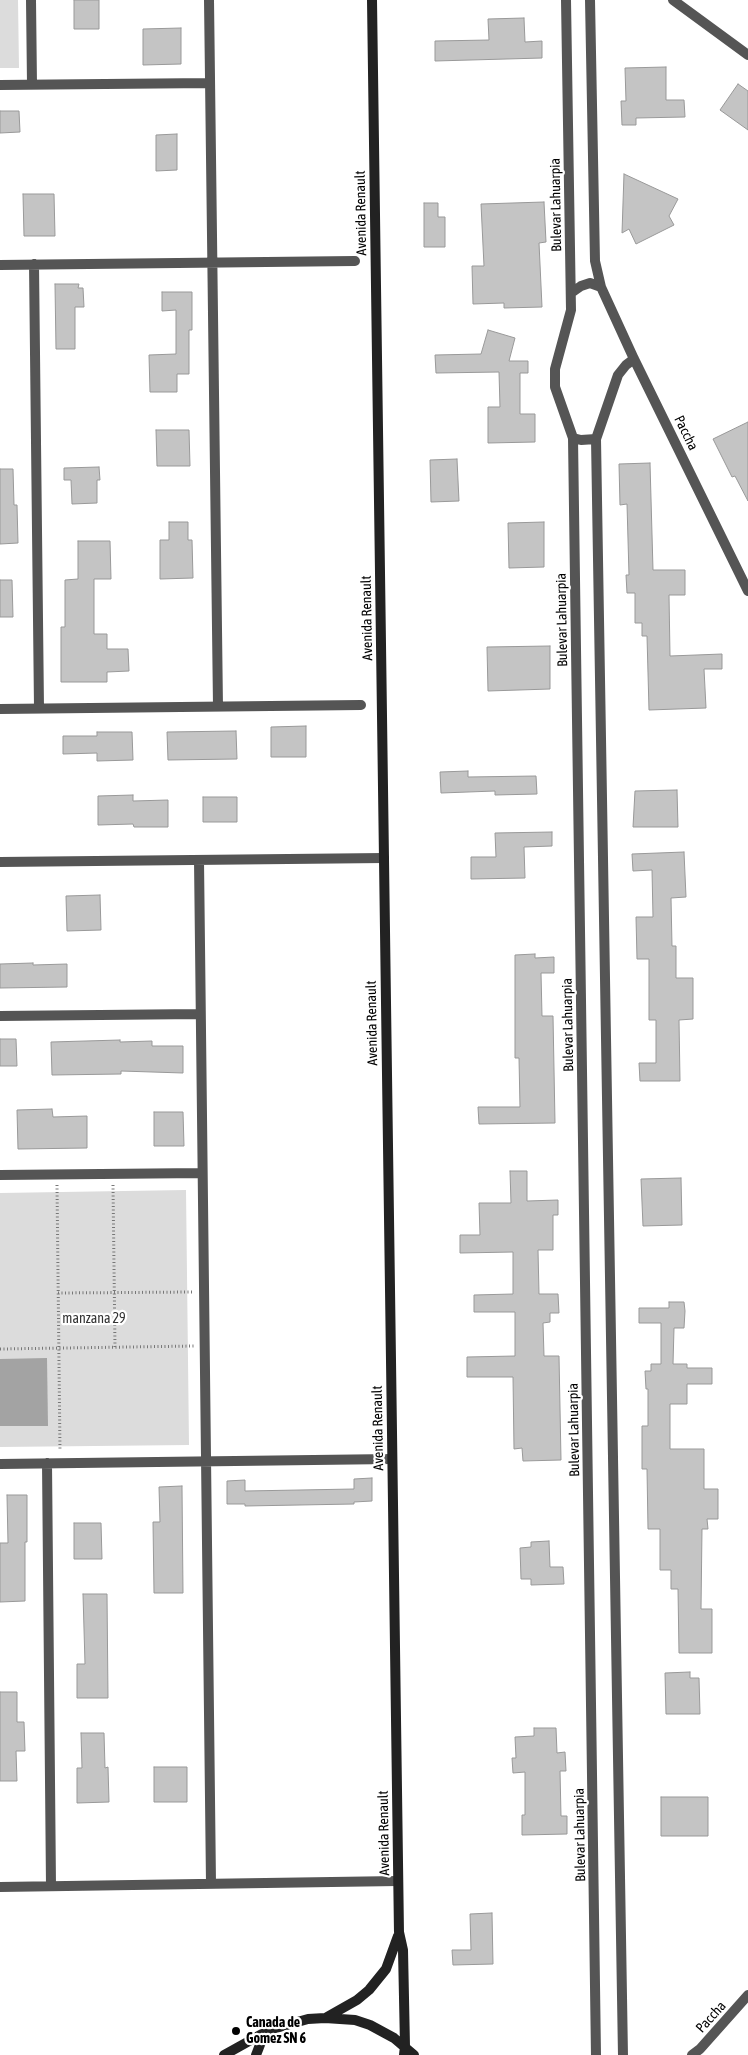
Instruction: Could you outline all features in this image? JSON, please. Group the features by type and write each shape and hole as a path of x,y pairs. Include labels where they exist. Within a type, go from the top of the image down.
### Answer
{"street":[{"path":"31,0 32,84"},
{"path":"209,0 218,706"},
{"name":"Avenida Renault","path":"372,0 398,1881 399,1932 403,1950 404,2050"},
{"name":"Bulevar Lahuarpia","path":"566,0 572,293 571,310 556,369 555,387 573,438 596,2055"},
{"name":"Paccha","path":"590,0 595,261 601,287 634,359 748,591"},
{"path":"673,0 748,55"},
{"path":"0,85 210,83"},
{"path":"0,265 355,261"},
{"path":"34,264 39,708"},
{"path":"572,293 590,283 601,287"},
{"path":"623,2055 596,439 618,375 634,359"},
{"path":"573,438 581,440 596,439"},
{"path":"0,709 361,704"},
{"path":"0,862 384,858"},
{"path":"199,860 211,1884"},
{"path":"0,1016 200,1014"},
{"path":"0,1175 202,1174"},
{"path":"0,1464 392,1459"},
{"path":"47,1463 52,1886"},
{"path":"0,1887 398,1881"},
{"path":"325,2018 357,2000 369,1990 386,1969 399,1932"},
{"name":"Paccha","path":"692,2055 700,2049 748,1995"},
{"path":"224,2055 269,2030 288,2023 325,2018 355,2020 370,2025 394,2038 404,2050 414,2055"},
{"path":"256,2055 263,2038 269,2030"}],"path":[{"path":"113,1174 115,1347"},
{"path":"57,1175 60,1463"},
{"path":"58,1293 204,1291"},
{"path":"0,1348 205,1346"}],"green space":[{"path":"0,0 18,0 19,68 0,68"},
{"name":"manzana 29","path":"186,1190 189,1445 0,1447 0,1193"}],"shaded area":[{"path":"47,1358 48,1426 0,1426 0,1359"}],"building":[{"path":"74,0 99,0 99,29 74,29"},
{"path":"524,18 525,42 542,41 542,58 435,61 435,41 489,40 488,19"},
{"path":"181,28 181,64 143,65 143,29"},
{"path":"666,67 666,100 684,100 685,117 636,118 636,125 622,125 621,101 626,101 625,68"},
{"path":"738,84 748,91 748,130 720,110"},
{"path":"0,111 19,111 20,132 0,133"},
{"path":"177,134 177,170 156,171 156,135"},
{"path":"624,174 678,199 669,216 674,225 636,244 629,229 622,233"},
{"path":"23,194 54,194 55,236 24,236"},
{"path":"544,202 546,242 539,243 542,307 504,308 504,303 473,304 472,266 484,266 481,204"},
{"path":"424,203 438,203 438,217 445,217 445,247 424,247"},
{"path":"55,284 79,284 78,288 83,288 84,307 75,307 75,349 56,349"},
{"path":"162,292 192,292 192,330 189,330 189,374 177,374 177,392 150,392 149,355 176,354 176,310 162,311"},
{"path":"488,330 515,338 509,361 528,361 528,373 520,373 520,414 535,414 535,442 488,443 488,407 500,407 499,372 436,373 435,355 481,354"},
{"path":"748,422 748,501 735,476 732,477 713,439"},
{"path":"156,430 189,430 190,466 157,466"},
{"path":"457,459 459,501 431,502 430,460"},
{"path":"650,463 653,570 685,570 685,595 669,595 670,656 722,654 722,669 704,669 706,708 649,710 647,636 642,636 642,623 635,623 635,593 627,593 626,575 629,575 627,504 620,505 619,464"},
{"path":"99,467 100,480 97,480 97,503 72,504 71,480 64,480 64,468"},
{"path":"0,469 13,469 14,505 17,505 18,543 0,544"},
{"path":"169,522 188,522 188,540 192,540 193,578 160,579 160,540 169,540"},
{"path":"544,522 544,567 509,568 508,523"},
{"path":"78,541 110,541 111,579 94,579 94,634 107,634 107,649 128,649 129,671 107,672 107,682 61,682 61,627 65,627 65,580 78,579"},
{"path":"0,580 12,580 13,617 0,617"},
{"path":"550,646 550,689 488,691 487,647"},
{"path":"306,726 306,757 271,757 271,727"},
{"path":"236,731 237,759 168,760 167,732"},
{"path":"97,732 132,732 133,760 97,761 97,753 63,754 63,736 97,736"},
{"path":"468,771 468,777 536,776 537,794 495,795 495,791 441,793 440,772"},
{"path":"677,790 678,827 633,827 635,791"},
{"path":"133,795 133,801 168,800 168,827 134,827 133,824 98,825 98,796"},
{"path":"203,797 237,797 237,822 203,822"},
{"path":"552,832 552,846 524,847 525,878 471,879 471,857 496,857 495,833"},
{"path":"684,852 686,897 671,898 672,946 676,946 676,978 693,978 693,1019 679,1020 680,1081 640,1081 639,1063 656,1063 656,1020 649,1020 649,959 637,959 636,917 653,917 652,870 633,871 632,854"},
{"path":"100,895 101,930 67,931 66,896"},
{"path":"535,954 535,958 554,957 554,973 541,973 542,1016 553,1016 555,1123 479,1124 478,1107 520,1107 519,1058 515,1058 515,955"},
{"path":"33,963 33,965 67,964 67,987 0,988 0,964"},
{"path":"0,1039 16,1039 17,1066 0,1066"},
{"path":"120,1040 120,1042 152,1041 152,1046 183,1046 183,1073 121,1071 121,1074 52,1075 51,1042"},
{"path":"52,1109 53,1117 87,1116 87,1148 18,1149 17,1110"},
{"path":"154,1112 183,1112 184,1146 154,1146"},
{"path":"510,1171 527,1171 527,1201 558,1200 558,1215 553,1215 553,1250 538,1250 539,1294 558,1294 559,1313 550,1313 550,1322 543,1323 544,1356 559,1356 561,1460 523,1461 522,1448 514,1449 513,1377 467,1377 467,1357 515,1356 515,1312 474,1312 474,1295 513,1294 513,1252 460,1253 460,1235 480,1235 479,1203 511,1203"},
{"path":"681,1178 682,1225 643,1226 641,1179"},
{"path":"669,1302 684,1302 685,1311 684,1328 674,1328 673,1364 687,1364 687,1368 712,1368 712,1384 687,1384 687,1404 670,1404 670,1449 704,1449 704,1489 718,1489 718,1519 707,1519 708,1529 702,1529 701,1609 712,1609 712,1653 679,1653 678,1589 671,1589 671,1570 660,1570 660,1529 648,1529 647,1469 642,1469 642,1426 648,1426 648,1389 646,1389 645,1371 651,1371 651,1364 661,1364 661,1323 639,1323 639,1308 669,1308"},
{"path":"372,1478 372,1501 354,1502 354,1504 245,1506 245,1504 227,1504 227,1481 245,1480 245,1491 354,1489 354,1479"},
{"path":"182,1486 183,1593 154,1593 153,1522 160,1522 159,1487"},
{"path":"7,1495 27,1495 25,1601 0,1602 0,1543 8,1543"},
{"path":"74,1523 101,1523 102,1559 74,1559"},
{"path":"549,1541 550,1567 563,1567 564,1584 531,1585 531,1579 521,1579 520,1548 531,1547 531,1542"},
{"path":"83,1594 107,1594 108,1698 77,1698 77,1664 85,1664"},
{"path":"690,1672 690,1678 699,1678 700,1714 666,1714 665,1673"},
{"path":"0,1692 17,1692 17,1722 24,1722 25,1751 16,1751 17,1781 0,1781"},
{"path":"534,1728 556,1728 557,1753 565,1752 566,1771 560,1771 561,1816 567,1816 567,1834 522,1835 522,1815 525,1815 525,1772 513,1773 512,1758 516,1758 515,1737 534,1736"},
{"path":"81,1733 104,1733 105,1768 108,1767 109,1802 77,1803 77,1768 82,1768"},
{"path":"154,1767 187,1767 187,1802 154,1802"},
{"path":"661,1797 708,1797 708,1836 661,1836"},
{"path":"492,1913 493,1964 453,1965 452,1950 471,1950 470,1914"}],"place":[{"name":"Canada de Gomez SN 6","path":"236,2031"}]}
